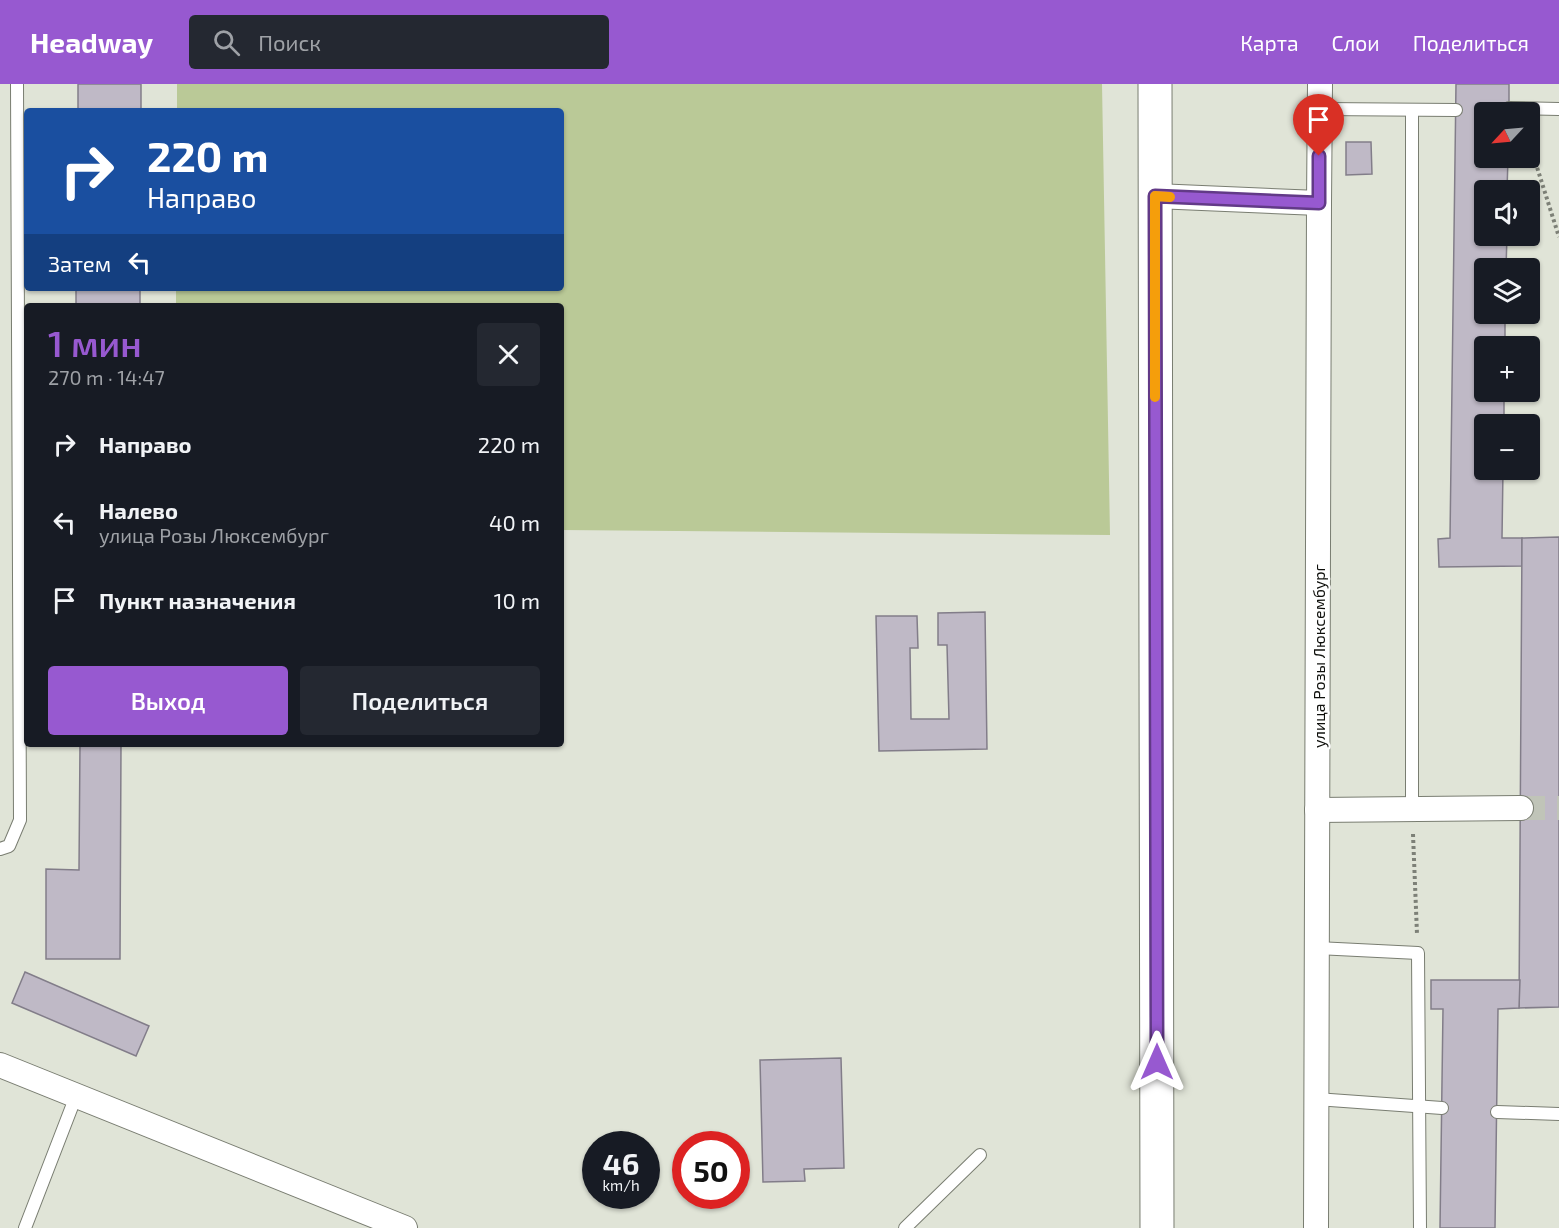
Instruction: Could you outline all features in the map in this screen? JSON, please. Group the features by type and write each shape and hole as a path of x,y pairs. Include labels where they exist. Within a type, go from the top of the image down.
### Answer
{"main road":[{"path":"1155,84 1157,1228"}],"street":[{"name":"улица Розы Люксембург","path":"1316,1228 1320,84"},
{"path":"1155,196 1319,203"},
{"path":"1317,810 1521,808"},
{"path":"0,1065 400,1227"}],"lane":[{"path":"0,849 9,846 20,820 17,84"},
{"path":"1320,109 1456,110"},
{"path":"1540,109 1559,109"},
{"path":"1412,110 1412,809"},
{"path":"1317,948 1418,953 1420,1228"},
{"path":"25,1228 76,1096"},
{"path":"1316,1099 1442,1108"},
{"path":"1497,1112 1559,1114"},
{"path":"905,1228 980,1155"}],"path":[{"path":"1537,168 1559,237"},
{"path":"1412,809 1418,953"}],"green space":[{"path":"177,84 1102,84 1110,535 564,530 564,303 176,303 176,291 564,291 564,108 177,108"}],"building":[{"path":"78,84 141,84 141,108 78,108"},
{"path":"1456,84 1509,84 1509,102 1474,102 1474,168 1508,168 1507,180 1474,180 1474,246 1507,246 1506,258 1474,258 1474,324 1505,324 1505,336 1474,336 1474,402 1504,402 1504,414 1474,414 1474,480 1503,480 1502,538 1522,538 1522,566 1439,567 1438,539 1450,538"},
{"path":"1346,142 1371,142 1372,174 1346,175"},
{"path":"76,291 140,291 140,303 76,303"},
{"path":"1559,537 1559,1007 1519,1008 1522,538"},
{"path":"985,612 987,749 879,751 876,616 917,616 918,648 910,648 911,719 949,719 947,645 938,645 938,613"},
{"path":"80,747 121,747 120,959 46,959 46,869 79,870"},
{"path":"25,972 149,1026 136,1056 12,1003"},
{"path":"1431,980 1520,980 1519,1008 1498,1009 1495,1228 1440,1228 1443,1009 1431,1009"},
{"path":"841,1058 844,1168 804,1169 805,1181 763,1182 760,1060"}],"tunnel":[{"path":"1521,808 1559,808"}],"slow traffic":[{"path":"1155,397 1155,196 1170,197"}],"route":[{"path":"1157,1062 1155,196 1319,203 1319,156"}]}
